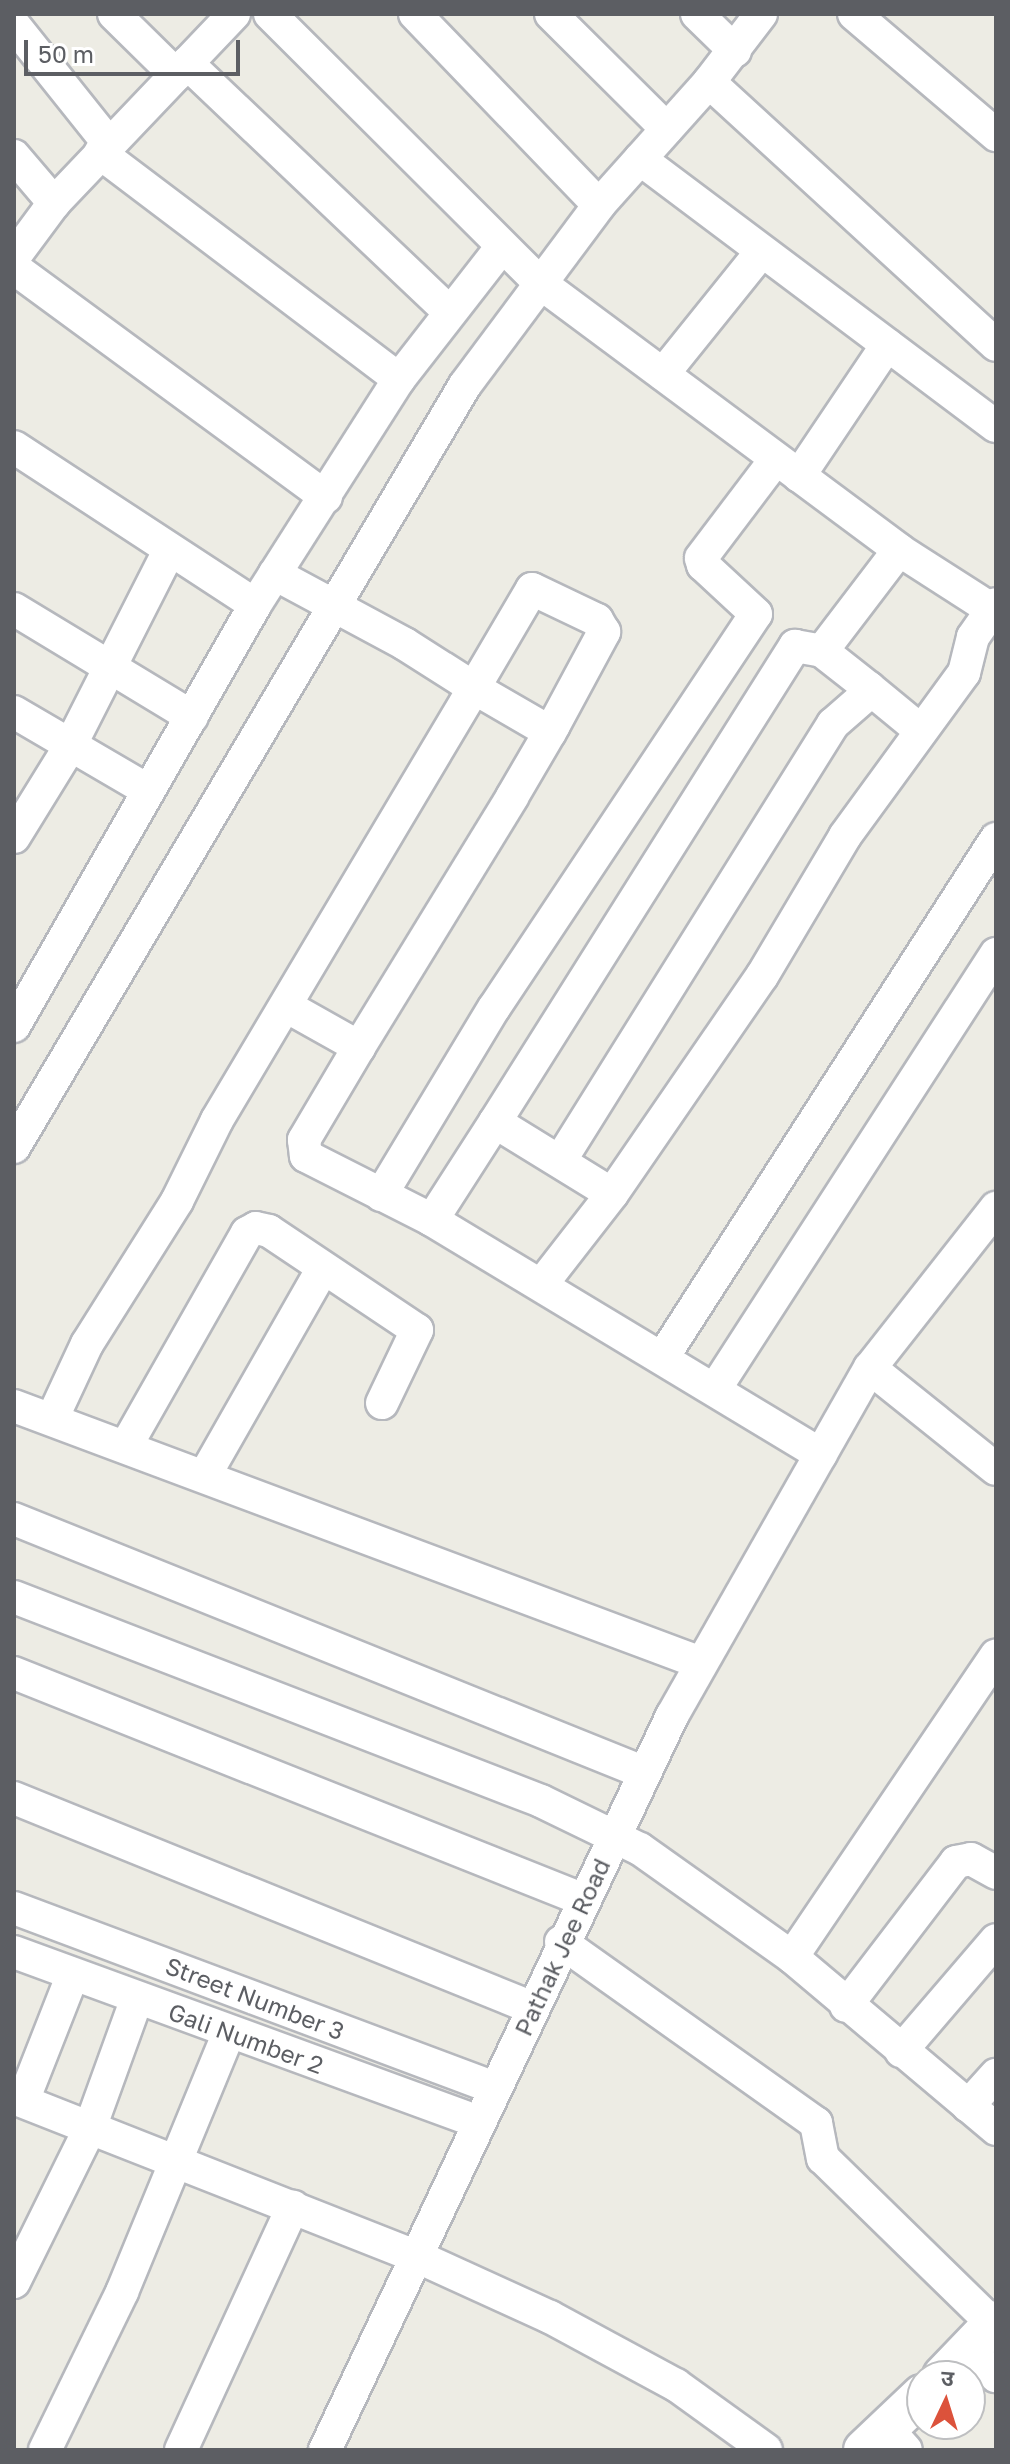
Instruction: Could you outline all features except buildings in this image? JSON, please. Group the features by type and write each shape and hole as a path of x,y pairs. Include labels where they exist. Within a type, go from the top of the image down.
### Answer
{"street":[{"path":"114,14 182,69 449,312"},
{"path":"14,257 54,203 234,14"},
{"path":"270,14 501,248 540,283 899,550 994,606 970,644 964,673 845,836 762,976 612,1194 542,1284"},
{"path":"415,14 599,205"},
{"path":"551,14 667,129"},
{"path":"697,14 735,51"},
{"path":"14,1147 435,432 599,205 709,82 761,14"},
{"path":"854,14 996,135"},
{"path":"14,25 104,149 399,379"},
{"path":"709,82 996,345"},
{"path":"14,156 54,203"},
{"path":"640,159 996,426"},
{"path":"14,1026 255,605 399,379 501,248"},
{"path":"663,374 761,252"},
{"path":"14,268 326,497"},
{"path":"381,1195 494,1008 756,614 703,565 701,558 788,467 887,345"},
{"path":"14,447 255,605"},
{"path":"822,651 899,550"},
{"path":"14,837 69,748 169,551"},
{"path":"275,574 550,732"},
{"path":"52,1419 87,1344 177,1201 201,1148 532,589 597,620 604,632 550,732 359,1047 302,1148 317,1164 432,1220 821,1455"},
{"path":"14,609 192,717"},
{"path":"432,1220 795,646 822,651 920,730"},
{"path":"560,1161 833,724 860,704 869,688"},
{"path":"14,712 69,748 149,791"},
{"path":"663,1357 996,839"},
{"path":"715,1389 996,954"},
{"path":"286,1006 359,1047"},
{"path":"495,1122 612,1194"},
{"name":"Pathak Jee Road","path":"325,2450 533,2008 561,1942 701,1663 870,1368 996,1208"},
{"path":"126,1446 247,1233 269,1231 417,1330 382,1403"},
{"path":"205,1475 323,1268"},
{"path":"870,1368 996,1469"},
{"path":"14,1406 701,1663"},
{"path":"14,1519 645,1773"},
{"path":"14,1597 541,1801 615,1835 664,1864 792,1957 846,2006 996,2129"},
{"path":"792,1957 996,1656"},
{"path":"14,1673 584,1900"},
{"path":"14,1798 533,2008"},
{"path":"846,2006 956,1862 971,1859 996,1873"},
{"name":"Street Number 3","path":"14,1908 495,2088"},
{"path":"901,2051 996,1940"},
{"path":"561,1942 816,2123 823,2158 979,2349"},
{"name":"Gali Number 2","path":"14,1952 479,2122"},
{"path":"73,1974 19,2100 416,2256 550,2317 676,2385 766,2450"},
{"path":"14,2282 90,2128 137,1998"},
{"path":"45,2450 177,2163 229,2032"},
{"path":"968,2106 996,2075"},
{"path":"181,2450 293,2207"},
{"path":"886,2443 906,2416"}]}
